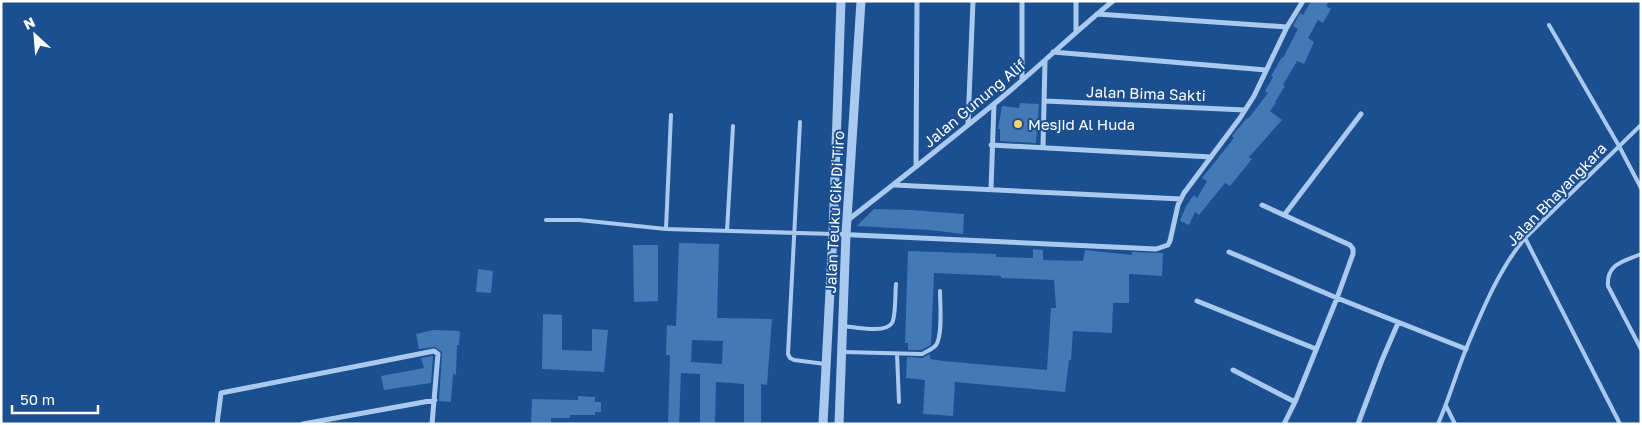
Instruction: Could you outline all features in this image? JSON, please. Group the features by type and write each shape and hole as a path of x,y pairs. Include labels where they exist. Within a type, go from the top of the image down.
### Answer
{"street":[{"name":"Jalan Teuku Cik Di Tiro","path":"823,424 841,1"},
{"name":"Jalan Teuku Cik Di Tiro","path":"839,424 846,234 860,1"},
{"path":"916,167 917,1"},
{"path":"968,124 973,1"},
{"path":"1022,1 1022,80"},
{"path":"1076,1 1076,31"},
{"name":"Jalan Gunung Alif","path":"847,220 994,104 1045,61 1076,31 1113,1"},
{"path":"832,234 1156,249 1168,245 1181,199 1254,96 1287,27 1303,1"},
{"path":"1097,14 1287,27"},
{"path":"1053,52 1266,70"},
{"path":"1043,147 1045,61"},
{"name":"Jalan Bima Sakti","path":"1045,101 1245,110"},
{"path":"991,189 991,145 994,104"},
{"path":"1285,214 1361,114"},
{"path":"991,145 1211,157"},
{"path":"893,185 1181,199"},
{"path":"1262,205 1350,245 1353,249 1353,254 1337,298 1295,402 1284,424"},
{"path":"1229,252 1466,350"},
{"path":"1197,301 1316,349"},
{"path":"1358,424 1398,323"},
{"path":"217,424 221,393 434,351 438,354 432,424"},
{"path":"1233,370 1295,402"},
{"path":"303,424 435,400"}],"lane":[{"path":"1550,25 1641,188"},
{"path":"666,229 671,115"},
{"path":"800,122 788,354 794,360 825,364"},
{"name":"Jalan Bhayangkara","path":"1438,424 1466,350 1505,265 1525,238 1641,125"},
{"path":"727,231 734,126"},
{"path":"546,220 578,220 666,229 832,234"},
{"path":"1525,238 1620,424"},
{"path":"1641,254 1619,263 1610,270 1607,276 1608,286 1641,349"},
{"path":"842,326 882,329 888,327 893,322 896,284"},
{"path":"841,352 922,354 936,345 939,336 940,291"},
{"path":"898,354 898,402"},
{"path":"1446,406 1455,424"}],"building":[{"path":"1311,1 1329,1 1326,6 1331,9 1323,23 1318,20 1308,38 1314,42 1304,64 1297,61 1270,111 1282,120 1249,157 1252,159 1230,186 1225,183 1199,215 1195,212 1189,225 1180,221 1186,206 1194,195 1197,198 1207,181 1202,178 1234,138 1232,136 1268,93 1265,91 1273,77 1271,76 1298,29 1293,26 1300,13 1303,15"},
{"name":"Mesjid Al Huda","path":"1020,103 1039,104 1036,143 1000,141 1000,129 998,129 1002,106 1019,108"},
{"path":"874,209 964,214 963,234 930,230 857,226"},
{"path":"679,243 719,244 717,318 772,319 767,385 761,384 761,424 744,424 744,384 716,382 715,424 700,424 700,374 681,373 679,424 668,424 670,355 666,355 667,325 676,326","holes":["692,340 723,341 722,364 691,362"]},
{"path":"633,245 658,245 658,301 634,302"},
{"path":"1033,249 1043,250 1043,260 1083,261 1085,250 1132,255 1132,252 1163,253 1162,276 1129,274 1129,303 1113,303 1112,333 1073,331 1071,360 1069,360 1065,392 955,382 953,416 923,414 925,380 906,378 907,357 922,358 930,354 930,359 943,361 1047,370 1051,308 1056,308 1054,280 934,273 931,345 921,350 908,350 908,343 905,343 908,251 996,254 996,257 1033,258"},
{"path":"478,269 493,271 491,293 476,292"},
{"path":"543,314 562,315 562,350 592,351 592,329 608,330 604,372 542,369"},
{"path":"433,330 460,331 459,345 457,345 456,375 453,374 451,402 439,401 442,352 435,347 419,349 416,334"},
{"path":"433,356 431,383 384,390 381,376 424,368 421,358"},
{"path":"578,396 595,397 595,402 601,402 601,412 595,412 595,415 570,415 570,418 551,418 551,424 531,424 532,399 578,400"}],"place":[{"name":"Mesjid Al Huda","path":"1018,124"}]}
